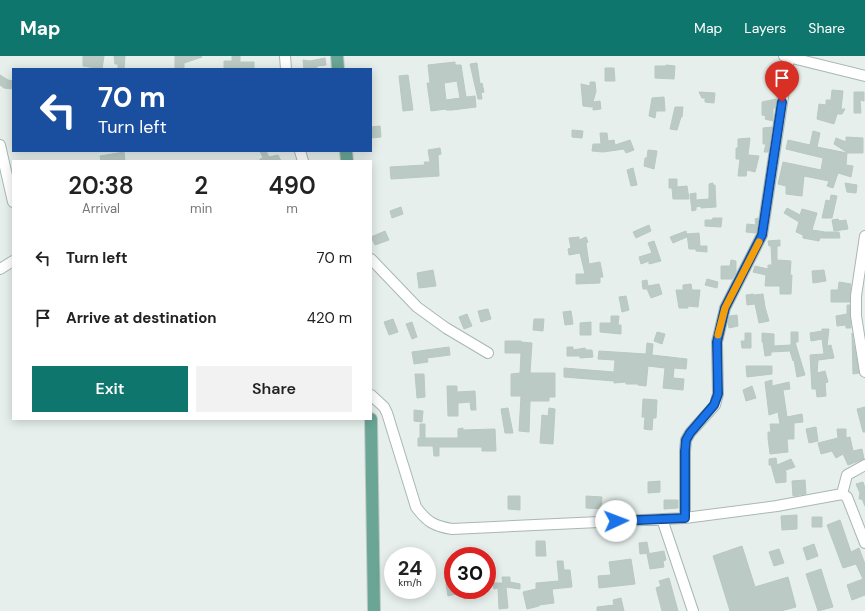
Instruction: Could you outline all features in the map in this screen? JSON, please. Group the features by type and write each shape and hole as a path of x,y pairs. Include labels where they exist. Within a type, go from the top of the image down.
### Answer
{"main road":[{"path":"337,56 338,68"},
{"path":"371,420 374,611"}],"street":[{"path":"285,56 286,68"},
{"path":"685,518 686,440 714,405 718,394 717,342 725,308 762,235 786,56 865,76"},
{"path":"0,145 12,198"},
{"path":"865,236 856,296 856,316 865,372"},
{"path":"372,260 417,307 446,328 488,353"},
{"path":"0,269 12,262"},
{"path":"372,396 384,407 387,413 416,507 423,517 436,526 452,528 685,518 777,506 842,494 847,497 865,543"},
{"path":"842,494 847,475 865,465"},
{"path":"662,519 692,611"}],"building":[{"path":"83,56 104,56 102,68 83,66"},
{"path":"114,56 125,56 124,68 118,68 118,64 115,64"},
{"path":"175,56 202,57 184,63 184,68 175,68"},
{"path":"232,56 240,56 240,62 254,62 254,68 224,68 224,61 232,61"},
{"path":"325,58 326,65 317,66 317,68 304,68 303,60 310,61"},
{"path":"455,62 455,65 461,65 466,97 475,96 476,107 431,111 427,83 430,83 428,65","holes":["457,81 460,98 446,100 444,83"]},
{"path":"477,63 480,84 482,83 484,92 481,93 482,99 478,99 470,64"},
{"path":"655,66 675,66 674,79 655,78"},
{"path":"605,68 614,68 615,81 605,81"},
{"path":"0,75 12,81 12,89 4,88 0,85"},
{"path":"408,75 413,110 403,111 399,76"},
{"path":"590,82 595,82 596,91 593,102 600,101 601,109 593,110 593,105 592,107 583,106 581,84 590,86"},
{"path":"832,90 843,91 841,109 845,109 842,114 837,114 834,124 817,119 819,104 826,105 826,100 831,100"},
{"path":"699,92 715,93 714,103 705,102 705,98 702,98"},
{"path":"854,92 864,92 864,101 860,100 861,113 854,113"},
{"path":"664,97 665,111 656,111 655,118 649,116 652,98"},
{"path":"776,99 775,108 773,108 773,121 765,119 766,116 762,115 762,102"},
{"path":"675,107 683,107 682,117 677,130 670,129"},
{"path":"380,126 381,137 372,138 372,127"},
{"path":"772,127 768,152 764,152 766,144 763,144 763,128"},
{"path":"572,130 583,131 582,138 572,137"},
{"path":"813,131 820,133 817,147 847,153 846,165 853,166 851,177 838,173 833,188 827,186 829,181 804,176 802,196 786,194 786,186 778,184 783,162 821,170 823,158 786,149 788,140 810,145"},
{"path":"600,133 607,133 608,141 614,140 615,145 630,140 634,150 626,153 624,149 603,152 592,151 593,144 601,144"},
{"path":"846,137 863,138 863,153 848,153 834,144 836,138 846,142"},
{"path":"750,138 748,155 759,156 755,172 747,170 746,176 738,176 740,159 736,159 736,148 738,148 738,139"},
{"path":"440,148 441,154 438,155 439,176 391,179 390,167 425,165 424,162 430,162 428,150"},
{"path":"648,150 657,151 654,169 644,166"},
{"path":"124,152 125,160 101,160 100,156"},
{"path":"260,152 266,152 269,157 278,155 280,160 260,160 263,158"},
{"path":"633,168 637,185 631,186 627,170"},
{"path":"669,179 677,179 677,187 687,186 689,199 673,199 672,188 669,188"},
{"path":"713,183 713,185 715,185 716,207 701,208 701,206 696,207 696,210 692,211 690,194 696,193 696,200 709,199 709,184"},
{"path":"845,183 857,185 856,193 847,192"},
{"path":"831,195 837,196 832,218 822,218 826,200 830,201"},
{"path":"401,207 403,214 392,218 390,211"},
{"path":"787,208 800,215 802,209 817,213 812,230 839,232 840,238 820,238 819,241 803,238 803,235 796,232 799,222 784,213"},
{"path":"713,218 722,218 721,227 705,226 705,220 712,220"},
{"path":"758,218 756,233 746,232 747,224 756,225 755,219"},
{"path":"838,219 839,221 846,220 848,229 834,231 832,220"},
{"path":"649,225 651,231 636,238 633,232"},
{"path":"385,231 389,240 375,245 372,237"},
{"path":"686,231 687,237 673,243 670,237"},
{"path":"699,233 700,246 707,246 707,252 689,249 687,234"},
{"path":"579,237 579,240 586,237 588,242 586,243 589,264 600,262 603,277 600,277 600,283 576,284 576,274 585,274 580,253 569,255 568,249 571,248 569,238"},
{"path":"780,240 780,246 777,246 777,260 791,261 791,294 780,294 780,286 765,286 766,275 753,272 755,266 768,269 768,265 772,265 771,246 769,246 768,241"},
{"path":"654,241 661,261 649,264 649,261 641,264 639,257 652,253 648,243"},
{"path":"731,260 736,261 736,272 732,279 721,279 721,266 730,266"},
{"path":"433,270 436,286 419,288 417,273"},
{"path":"824,270 826,281 813,283 812,271"},
{"path":"707,279 718,282 717,288 705,285"},
{"path":"647,280 648,286 659,284 662,294 651,298 647,289 643,289 642,281"},
{"path":"839,282 851,284 850,302 831,302 831,290 838,290"},
{"path":"691,284 692,290 700,290 698,307 688,306 688,308 679,308 676,290 683,290 683,285"},
{"path":"763,294 769,321 759,323 755,304 747,305 746,295"},
{"path":"626,296 629,310 622,312 619,297"},
{"path":"847,305 850,305 851,328 846,328 846,325 837,326 836,316 847,314"},
{"path":"488,309 491,319 481,322 478,311"},
{"path":"571,311 573,324 565,325 563,312"},
{"path":"467,314 472,326 464,329 459,317"},
{"path":"737,315 738,326 729,328 728,322 730,316"},
{"path":"611,316 619,316 618,325 621,325 621,334 600,332 600,323 611,323"},
{"path":"393,319 398,332 389,335 384,322"},
{"path":"534,319 544,319 543,331 533,330"},
{"path":"412,322 417,337 412,339 406,324"},
{"path":"591,322 591,335 580,335 580,323"},
{"path":"822,329 829,329 827,346 831,345 834,358 818,360 817,373 825,371 828,382 825,383 826,396 817,397 816,389 812,389 810,355 824,354 822,339 811,341 810,333 822,331"},
{"path":"657,332 665,334 662,344 654,341"},
{"path":"791,332 798,332 798,342 795,342 805,375 797,377 794,360 793,361 790,351 771,352 771,355 765,356 762,342 762,333 774,334 774,346 791,345"},
{"path":"745,333 751,333 751,348 742,348 741,341 745,341"},
{"path":"852,333 859,373 853,374"},
{"path":"505,341 532,343 530,373 555,373 555,397 549,397 549,401 530,401 529,432 519,431 521,396 511,396 511,374 520,373 521,353 505,353"},
{"path":"647,343 653,344 652,355 687,359 686,369 674,368 673,378 684,379 683,390 663,388 665,368 648,366 646,386 626,384 626,382 614,383 614,381 564,377 564,368 614,372 615,360 598,359 599,351 646,354"},
{"path":"449,347 450,355 427,358 428,362 414,364 412,352"},
{"path":"567,347 573,347 573,350 585,348 586,350 592,350 593,357 580,358 580,356 567,356"},
{"path":"746,366 772,366 772,374 747,377"},
{"path":"415,374 424,374 425,397 417,398"},
{"path":"772,380 772,386 789,382 790,389 783,390 787,417 802,414 803,422 794,423 794,439 787,439 788,452 770,454 768,432 771,432 770,424 780,424 778,412 769,415 765,382"},
{"path":"447,386 457,386 457,392 475,391 476,410 471,410 470,402 458,403 458,416 448,416"},
{"path":"752,386 756,398 746,401 743,390"},
{"path":"643,399 657,400 656,418 653,418 652,430 644,429 645,417 642,417"},
{"path":"865,407 865,432 863,432 857,409"},
{"path":"508,408 513,433 505,433 501,409"},
{"path":"549,408 555,409 553,444 540,443 542,415 548,416"},
{"path":"414,410 423,411 422,422 414,421"},
{"path":"420,424 425,424 425,438 458,438 458,429 463,428 463,430 495,429 496,451 482,451 482,447 439,447 439,456 434,456 433,446 418,446 418,438 420,438"},
{"path":"816,427 818,441 809,443 806,429"},
{"path":"837,429 846,429 846,438 850,437 853,451 862,449 864,459 848,465 843,454 836,458 832,451 821,454 818,443 838,438"},
{"path":"776,458 777,465 791,459 795,467 786,470 786,482 776,483 771,465 769,465 769,459"},
{"path":"805,480 806,494 793,496 792,481"},
{"path":"660,481 660,492 648,493 648,482"},
{"path":"863,482 865,488 865,506 862,499 859,499 860,493 856,484"},
{"path":"508,496 520,496 520,510 508,509"},
{"path":"586,496 602,497 601,509 586,508"},
{"path":"664,500 678,500 678,508 664,509"},
{"path":"797,515 797,529 782,530 781,516"},
{"path":"812,517 822,517 822,527 812,527"},
{"path":"840,520 851,552 859,548 865,564 865,595 852,600 847,585 863,579 856,564 843,568 827,525"},
{"path":"536,541 545,541 546,556 536,556"},
{"path":"647,542 649,553 640,554 639,543"},
{"path":"814,544 818,556 807,560 803,548"},
{"path":"742,546 755,587 788,577 796,607 781,611 730,611 713,556"},
{"path":"779,549 784,563 774,566 769,552"},
{"path":"664,551 666,560 663,561 664,567 650,569 647,554"},
{"path":"631,559 635,584 599,588 598,576 611,575 609,562"},
{"path":"557,561 563,561 564,570 570,570 572,587 552,589 554,603 539,605 527,609 523,592 536,589 536,583 559,581"},
{"path":"821,569 833,607 818,611 806,574"},
{"path":"502,577 510,577 510,582 520,584 520,589 506,587 508,608 499,609 498,588 496,588 496,583 503,583"},
{"path":"669,578 678,611 662,611 656,588 661,586 659,581"},
{"path":"621,598 624,611 597,611 597,607 614,605 613,600"}],"slow traffic":[{"path":"718,335 725,308 759,242"}],"route":[{"path":"616,521 685,518 686,440 690,433 714,405 718,394 717,342 719,329 725,308 762,235 766,218 782,102"}]}
